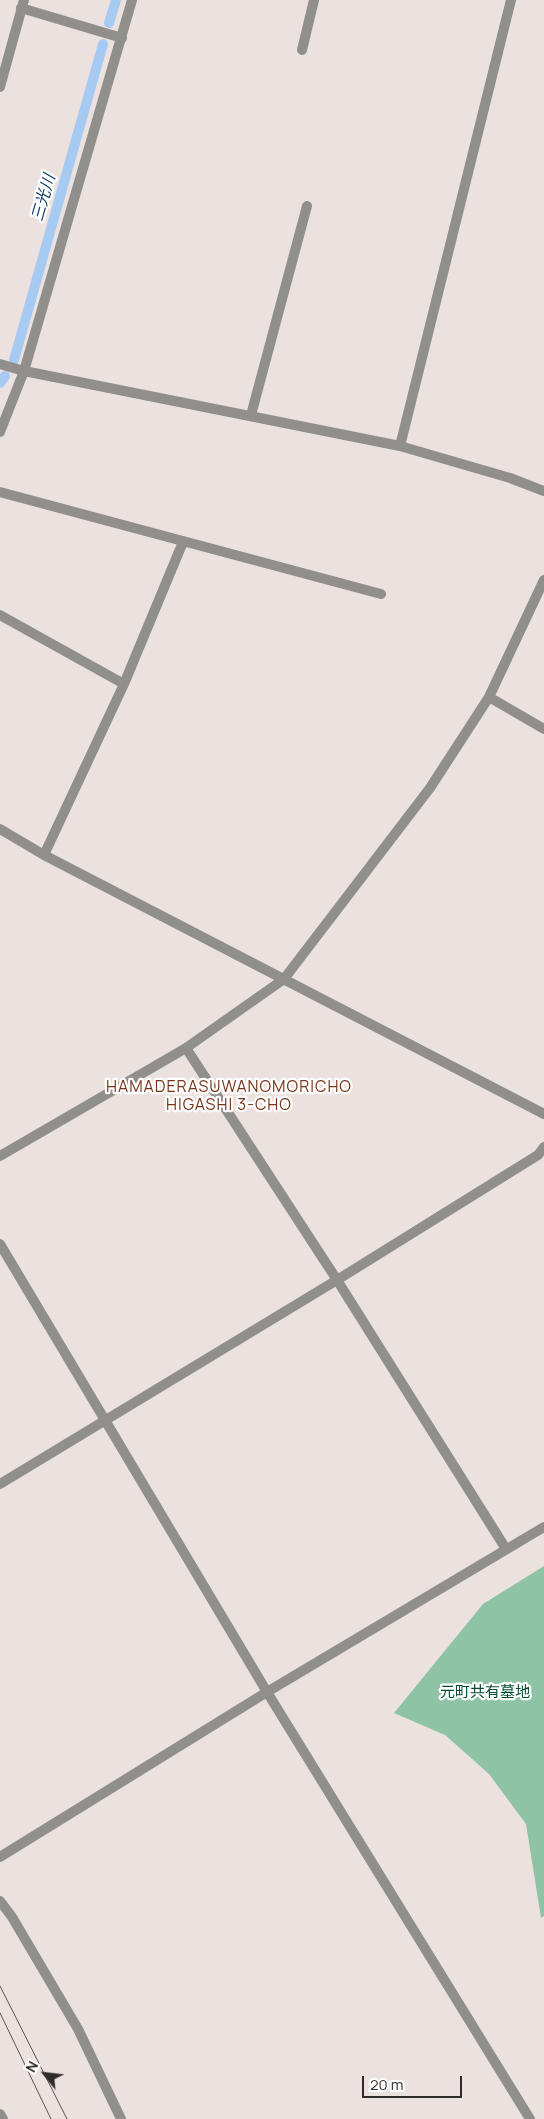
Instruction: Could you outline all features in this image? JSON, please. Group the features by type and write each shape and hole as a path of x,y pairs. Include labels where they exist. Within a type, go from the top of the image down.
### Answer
{"street":[{"path":"0,432 24,371 132,0"},
{"path":"302,50 314,0"},
{"path":"400,446 511,0"},
{"path":"0,87 23,4 122,38"},
{"path":"251,415 307,206"},
{"path":"0,364 24,371 400,446 510,478 544,491"},
{"path":"0,492 381,594"},
{"path":"44,855 124,684 183,542"},
{"path":"0,1156 186,1048 284,979 430,788 489,697 544,580"},
{"path":"0,615 124,684"},
{"path":"489,697 544,729"},
{"path":"0,830 44,855 544,1114"},
{"path":"186,1048 337,1280 506,1550"},
{"path":"0,1484 337,1280 538,1155 544,1147"},
{"path":"0,1244 267,1692 530,2119"},
{"path":"0,1857 267,1692 544,1527"},
{"path":"0,1900 78,2029 121,2119"},
{"path":"0,2114 3,2119"}],"green space":[{"name":"元町共有墓地","path":"544,1566 544,1916 541,1918 526,1824 489,1774 445,1735 394,1713 483,1604"}],"waterway":[{"name":"三光川","path":"109,23 116,0"},
{"name":"三光川","path":"14,360 103,44"},
{"name":"三光川","path":"0,383 5,376"}],"tram line":[{"path":"0,1986 67,2119"},
{"path":"0,2013 51,2119"}],"district":[{"name":"HAMADERASUWANOMORICHO HIGASHI 3-CHO","path":"229,1097"}]}
